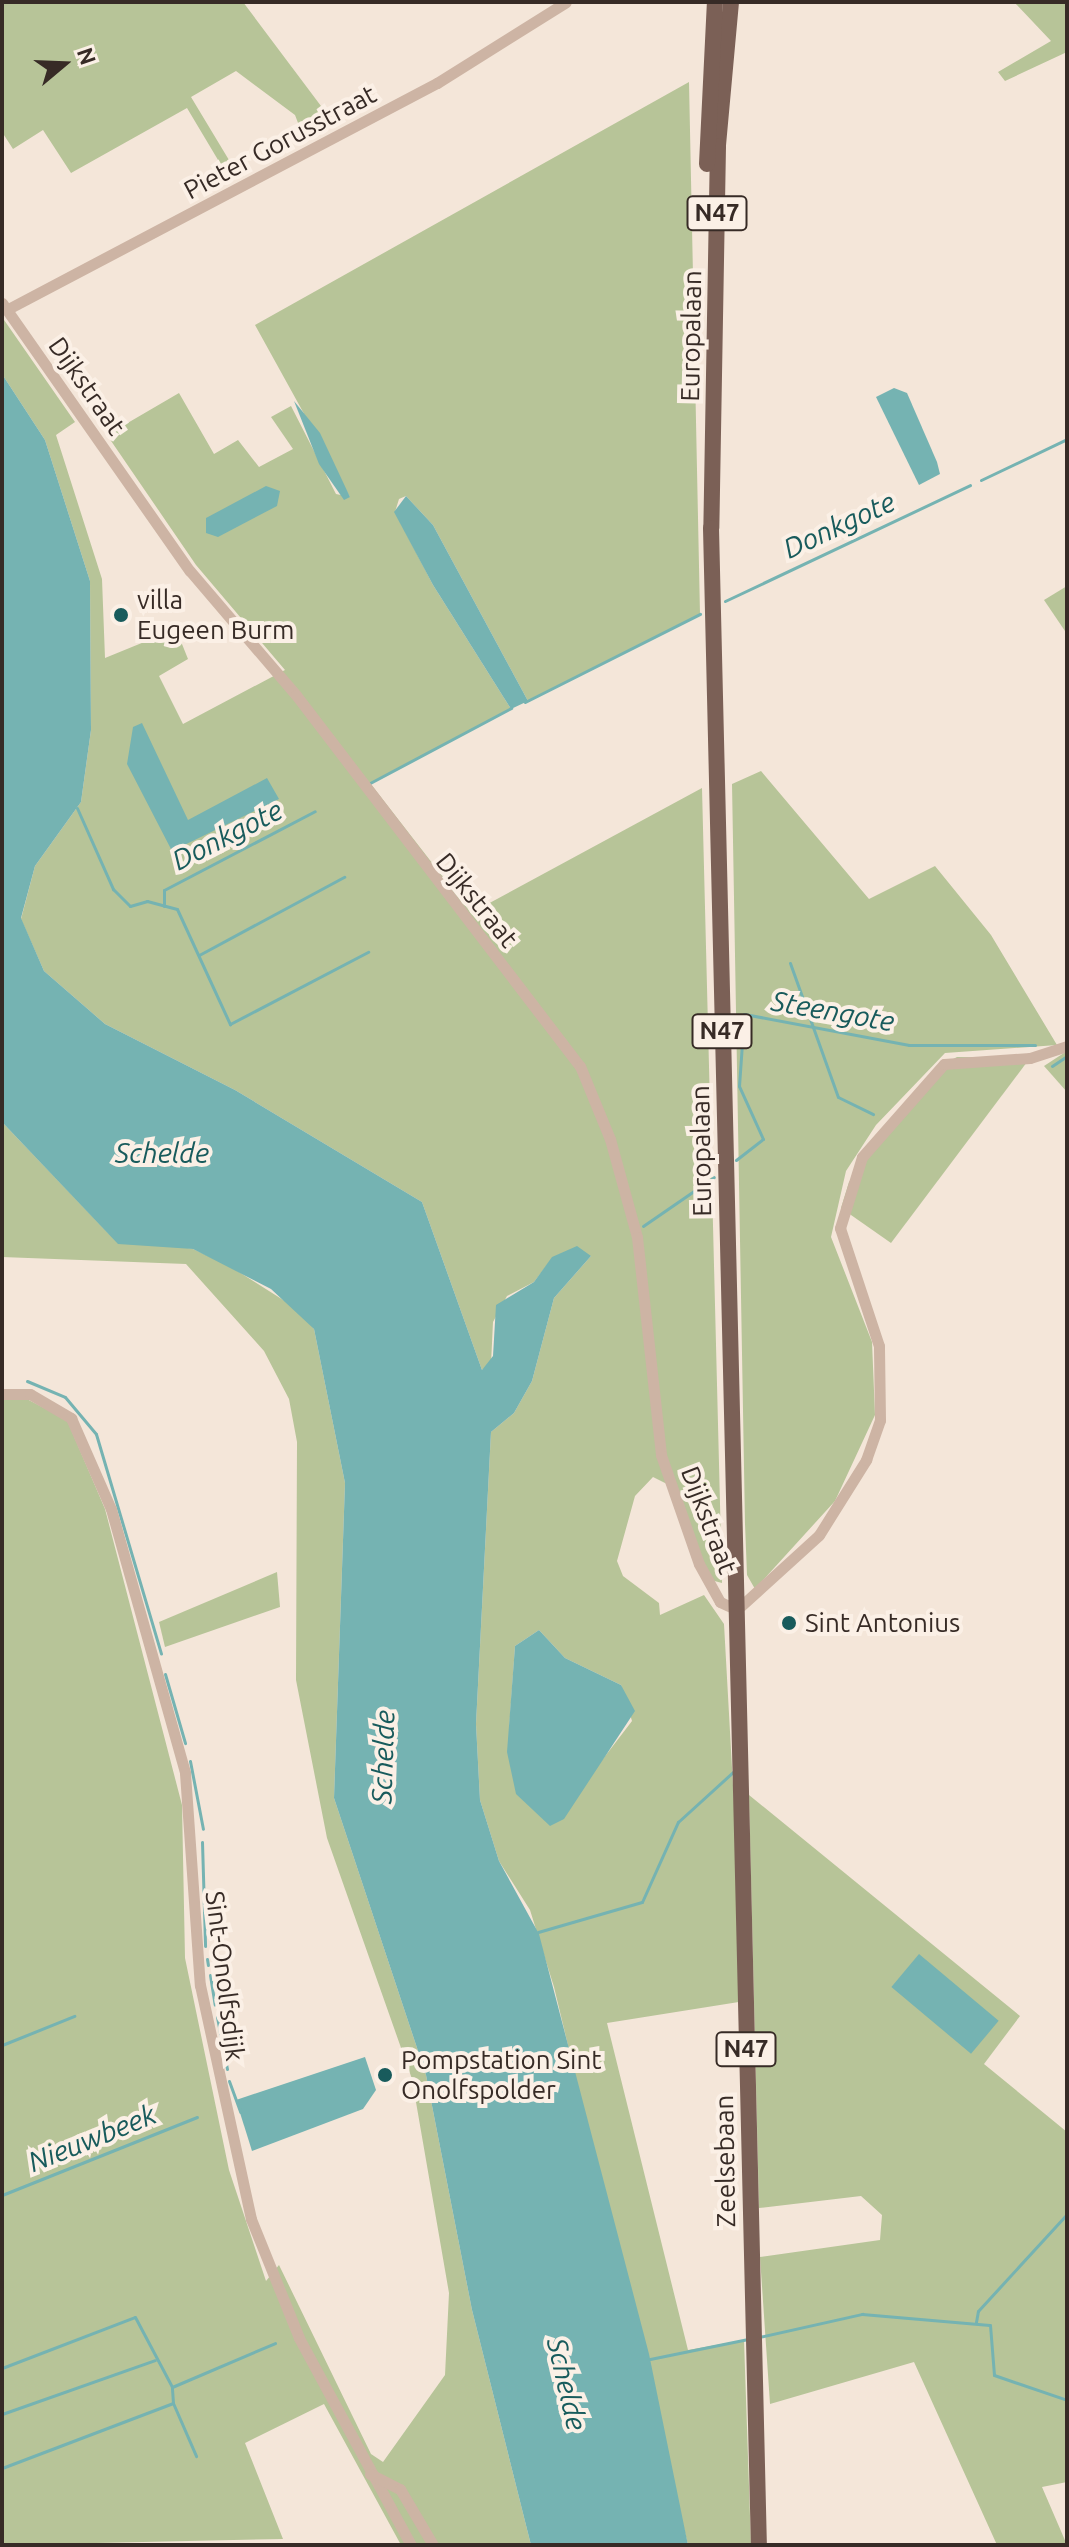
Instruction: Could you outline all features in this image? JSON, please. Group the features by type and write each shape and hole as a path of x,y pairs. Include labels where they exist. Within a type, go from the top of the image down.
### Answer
{"main road":[{"name":"Europalaan","path":"715,2 708,73 711,528 734,1534"},
{"name":"Europalaan","path":"711,528 718,146 731,2"},
{"name":"Zeelsebaan","path":"734,1534 759,2545"}],"street":[{"name":"Pieter Gorusstraat","path":"5,306 437,83 566,2"},
{"name":"Dijkstraat","path":"5,306 162,534 296,695 580,1066 610,1139 637,1237 661,1455 699,1564 720,1602 736,1606"},
{"path":"736,1606 819,1535 866,1460 880,1420 879,1346 840,1228 862,1157 944,1064 1030,1058 1067,1046"},
{"name":"Sint-Onolfsdijk","path":"2,1394 30,1394 71,1418 111,1509 185,1773 190,1905 228,2135 286,2307 370,2474 411,2545"},
{"path":"370,2474 400,2489 433,2545"}],"green space":[{"path":"2,2 243,2 330,118 303,136 295,115 236,71 191,97 235,170 227,175 187,108 71,173 43,130 13,149 2,132"},
{"path":"1014,2 1067,2 1067,52 1005,81 998,72 1051,41"},
{"path":"689,82 700,614 528,701 433,525 406,496 399,499 395,512 433,585 511,709 370,783 471,913 702,788 722,1583 707,1579 669,1485 653,1477 635,1496 617,1561 623,1576 659,1603 660,1615 704,1595 724,1624 745,2001 607,2023 688,2350 744,2340 751,2545 688,2545 554,1987 530,1910 499,1861 480,1800 476,1724 491,1432 514,1413 532,1381 554,1298 591,1256 553,1257 534,1282 507,1296 493,1322 491,1364 482,1370 422,1202 235,1090 105,1024 44,971 21,919 35,866 81,802 91,730 90,581 45,440 2,374 2,317 75,422 56,435 102,579 105,658 176,629 188,659 159,676 183,724 285,670 196,565 107,435 179,393 214,454 238,440 259,467 293,449 271,417 291,406 336,494 350,497 255,325","holes":["539,1630 565,1658 621,1685 632,1721 580,1789 509,1730 515,1646"]},
{"path":"1067,586 1067,634 1044,600"},
{"path":"761,771 869,899 935,866 991,935 1057,1045 945,1053 876,1125 846,1171 831,1237 872,1342 875,1415 835,1501 755,1589 747,1575 745,1524 732,784"},
{"path":"1067,1051 1067,1092 1044,1066"},
{"path":"957,1057 1030,1058 891,1243 841,1208 849,1182 944,1064"},
{"path":"2,1122 109,1234 193,1249 231,1267 299,1310 314,1329 345,1483 334,1798 426,2075 472,2310 531,2545 401,2545 324,2404 245,2443 283,2539 2,2545 2,1398 23,1397 67,1420 105,1509 182,1805 185,1958 229,2170 266,2281 279,2265 371,2454 383,2462 445,2375 449,2293 412,2079 327,1838 296,1680 297,1442 289,1399 264,1351 186,1264 2,1257"},
{"path":"277,1572 280,1607 165,1647 159,1622"},
{"path":"749,1795 1020,2016 984,2064 1067,2132 1067,2482 1042,2487 1067,2545 997,2545 914,2362 770,2404 760,2257 880,2240 882,2215 861,2196 759,2208"}],"water":[{"name":"Schelde","path":"2,374 45,440 90,581 91,730 81,802 35,866 21,918 44,971 105,1024 235,1090 422,1202 482,1370 493,1356 496,1305 534,1282 552,1257 577,1246 591,1256 554,1298 532,1381 514,1413 491,1432 476,1724 480,1800 499,1861 539,1934 649,2354 688,2545 531,2545 472,2310 426,2075 334,1798 345,1483 314,1329 271,1289 193,1249 118,1244 2,1122"},
{"path":"894,388 907,393 937,462 940,474 919,485 876,397"},
{"path":"294,401 320,433 350,497 344,500 319,464"},
{"path":"266,486 280,491 277,506 218,537 206,533 206,518"},
{"path":"406,496 433,525 528,701 511,709 433,585 394,512"},
{"path":"142,723 188,820 267,778 279,799 172,851 127,764 133,727"},
{"path":"539,1630 565,1658 621,1685 635,1711 564,1819 550,1826 516,1794 507,1752 515,1646"},
{"path":"919,1954 999,2021 971,2054 891,1987"},
{"path":"365,2057 376,2090 363,2109 252,2151 236,2100"}],"waterway":[{"name":"Donkgote","path":"981,480 1067,439"},
{"name":"Donkgote","path":"725,601 970,485"},
{"name":"Donkgote","path":"525,702 700,614"},
{"name":"Donkgote","path":"370,783 511,708"},
{"path":"77,808 113,889 130,906 147,901 177,909 230,1024 368,952"},
{"name":"Donkgote","path":"164,906 164,890 315,811"},
{"path":"199,955 344,877"},
{"path":"790,963 838,1097 873,1114"},
{"name":"Steengote","path":"736,1160 763,1139 739,1086 744,1014 909,1045 1035,1045"},
{"name":"Steengote","path":"1052,1066 1067,1056"},
{"name":"Steengote","path":"643,1226 714,1177"},
{"path":"27,1381 65,1397 96,1434 161,1654"},
{"path":"165,1674 185,1743"},
{"path":"190,1761 203,1829"},
{"path":"538,1932 642,1902 678,1822 734,1771"},
{"path":"202,1842 205,1946"},
{"path":"207,1959 208,1965"},
{"path":"210,1975 215,2005"},
{"path":"2,2045 74,2016"},
{"path":"217,2017 227,2069"},
{"path":"229,2081 240,2112"},
{"name":"Nieuwbeek","path":"2,2195 197,2117"},
{"path":"976,2322 978,2311 1067,2214"},
{"path":"759,2337 862,2314 990,2325 994,2375 1067,2400"},
{"path":"2,2368 135,2317 172,2387"},
{"path":"650,2359 748,2339"},
{"path":"2,2468 173,2403 172,2387 275,2343"},
{"path":"2,2414 155,2360"},
{"path":"173,2403 196,2456"}],"place":[{"name":"villa Eugeen Burm","path":"121,615"},
{"name":"Sint Antonius","path":"789,1623"},
{"name":"Pompstation Sint Onolfspolder","path":"385,2075"}]}
